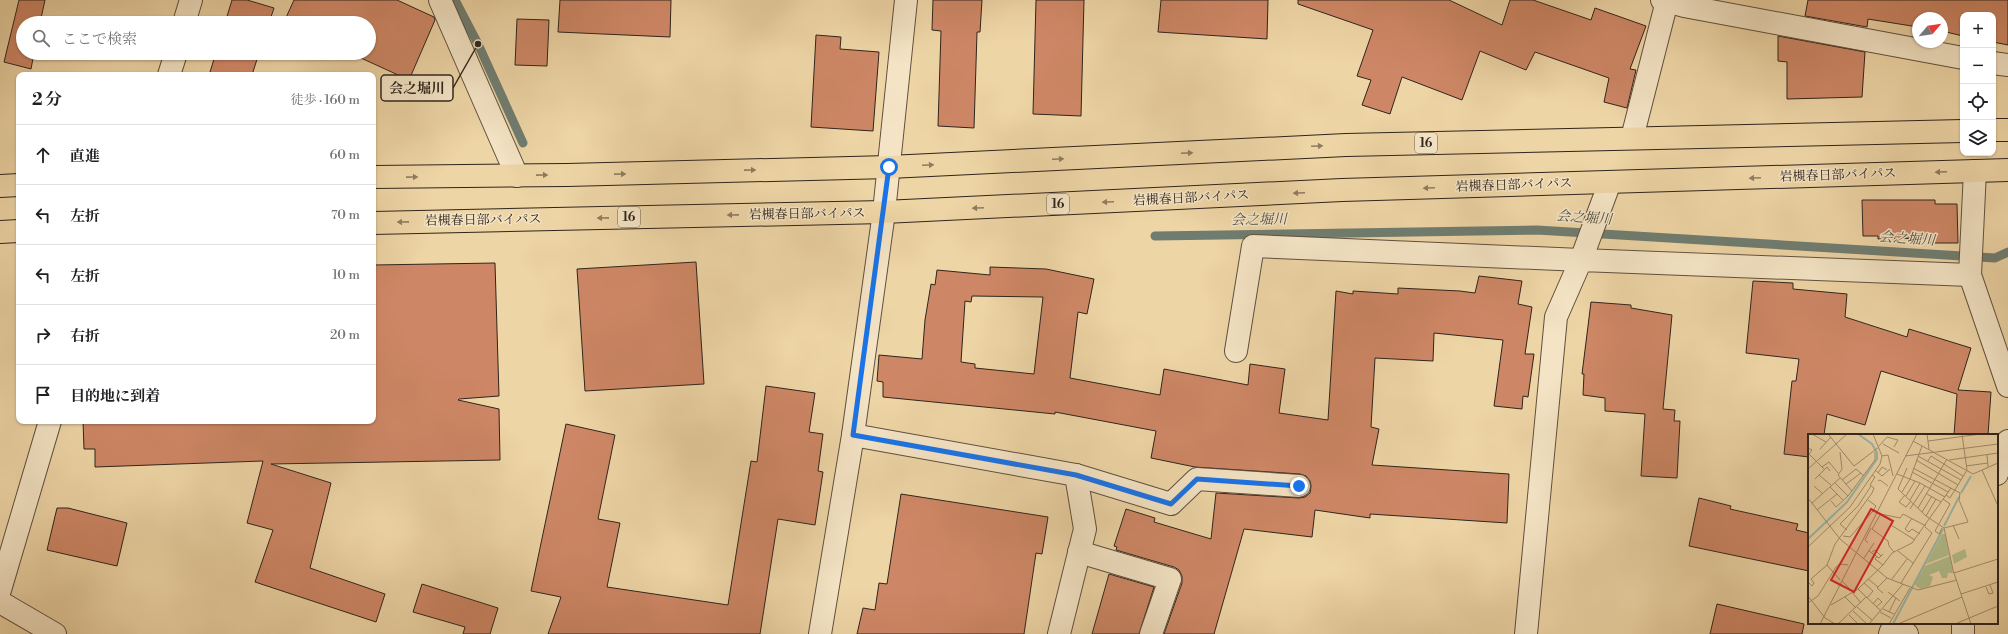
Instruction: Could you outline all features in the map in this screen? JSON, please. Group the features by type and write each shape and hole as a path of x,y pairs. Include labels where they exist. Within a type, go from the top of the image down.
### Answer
{"highway":[{"path":"1996,130 2008,130"},
{"name":"16","path":"376,177 516,176 889,167 1338,145 1960,131"},
{"name":"岩槻春日部バイパス","path":"376,222 884,212 1342,190 2008,170"},
{"path":"0,186 16,185"},
{"path":"0,232 16,231"}],"street":[{"path":"186,16 191,0"},
{"path":"440,0 516,176"},
{"path":"820,634 853,435 884,212 906,0"},
{"path":"1632,138 1665,1 1684,6 1960,57"},
{"path":"170,72 174,60"},
{"path":"1996,63 2008,65"},
{"path":"1974,171 1970,274 2008,386"},
{"path":"1526,634 1556,317 1581,260 1610,182"},
{"path":"1236,351 1253,246 1970,274"},
{"path":"0,590 49,424"},
{"path":"853,435 1076,475 1171,504 1197,479 1299,486"},
{"path":"1998,471 2008,441"},
{"path":"1059,634 1085,529 1076,475"},
{"path":"1079,552 1170,579 1151,634"},
{"path":"0,602 54,634"},
{"path":"1890,634 1890,631 1907,634"}],"building":[{"path":"19,0 45,0 42,16 16,16 16,60 33,60 31,69 4,62"},
{"path":"232,0 247,0 274,8 271,16 227,16"},
{"path":"294,0 397,0 434,17 435,20 409,80 365,60 376,60 376,16 287,16"},
{"path":"560,0 671,0 670,37 558,32"},
{"path":"933,0 982,0 980,32 977,32 974,128 938,126 941,31 932,30"},
{"path":"1036,0 1084,0 1081,116 1033,114"},
{"path":"1161,0 1268,0 1267,39 1158,32"},
{"path":"1298,0 1449,0 1502,25 1510,0 1533,0 1591,20 1595,8 1646,26 1630,69 1636,70 1627,108 1604,102 1609,78 1535,52 1526,70 1480,51 1462,100 1402,77 1390,114 1362,105 1371,80 1357,76 1373,30 1298,4"},
{"path":"1808,0 2008,0 2008,45 1996,43 1996,12 1960,12 1960,35 1948,32 1948,12 1912,12 1912,26 1868,19 1867,27 1805,16"},
{"path":"517,19 549,20 547,66 515,65"},
{"path":"816,35 841,37 840,49 879,52 873,131 811,127"},
{"path":"1778,36 1865,52 1862,97 1787,99 1787,62 1778,61"},
{"path":"214,60 257,60 253,72 210,72"},
{"path":"1862,200 1935,200 1935,204 1957,204 1958,243 1930,243 1930,238 1878,239 1878,236 1863,236"},
{"path":"696,262 704,384 585,391 577,269"},
{"path":"495,263 499,396 458,400 499,409 500,460 271,464 331,483 310,568 385,594 376,622 255,582 273,530 247,523 263,461 95,467 95,449 84,449 83,424 376,424 376,265"},
{"path":"990,267 1046,269 1094,279 1087,314 1078,312 1070,378 1160,395 1164,369 1248,385 1250,364 1285,369 1279,413 1328,420 1336,291 1353,294 1353,291 1398,294 1398,288 1475,293 1479,276 1522,281 1518,304 1532,307 1525,354 1534,354 1528,397 1523,396 1522,409 1494,406 1503,340 1434,333 1433,361 1375,358 1371,427 1379,429 1372,465 1509,474 1507,523 1370,514 1370,518 1315,510 1312,537 1244,529 1214,634 1164,634 1182,583 1182,576 1179,570 1174,567 1116,550 1117,547 1114,546 1126,509 1155,518 1154,522 1211,539 1216,493 1299,498 1305,497 1310,493 1310,481 1306,476 1300,474 1195,467 1151,458 1156,431 1055,412 1055,414 883,397 883,382 877,381 879,355 922,359 925,320 931,284 935,285 937,270 990,275","holes":["972,296 1043,297 1034,374 975,368 975,364 961,362 965,301 971,302"]},
{"path":"1753,281 1793,283 1793,289 1847,294 1845,317 1907,337 1909,329 1971,348 1958,390 1991,392 1988,434 1954,434 1957,394 1881,371 1865,425 1827,414 1824,434 1808,434 1808,457 1784,454 1792,381 1796,381 1799,359 1746,353"},
{"path":"1591,302 1631,305 1631,308 1672,315 1663,409 1675,410 1674,421 1680,421 1677,478 1641,476 1645,414 1605,411 1605,398 1583,395 1584,374 1582,374"},
{"path":"766,386 815,393 809,432 823,434 818,471 823,472 815,525 778,519 760,634 548,634 561,597 531,591 566,424 615,435 598,519 620,523 607,587 728,605 751,461 757,462"},
{"path":"901,494 1048,517 1042,554 1036,553 1024,634 857,634 863,608 875,610 879,583 887,584"},
{"path":"1699,498 1731,506 1730,509 1798,524 1796,530 1808,533 1808,571 1689,546"},
{"path":"57,508 68,508 127,523 117,566 47,550"},
{"path":"1109,574 1154,587 1139,634 1092,634"},
{"path":"422,584 498,608 490,634 463,634 465,627 413,612"},
{"path":"1717,604 1804,624 1802,634 1710,634"}],"waterway":[{"name":"会之堀川","path":"455,0 478,44 523,143"},
{"name":"会之堀川","path":"1155,236 1537,230 1995,258 2008,252"}],"place":[{"name":"会之堀川","path":"478,44"}],"route":[{"path":"889,167 853,435 1076,475 1171,504 1197,479 1299,486"}]}
